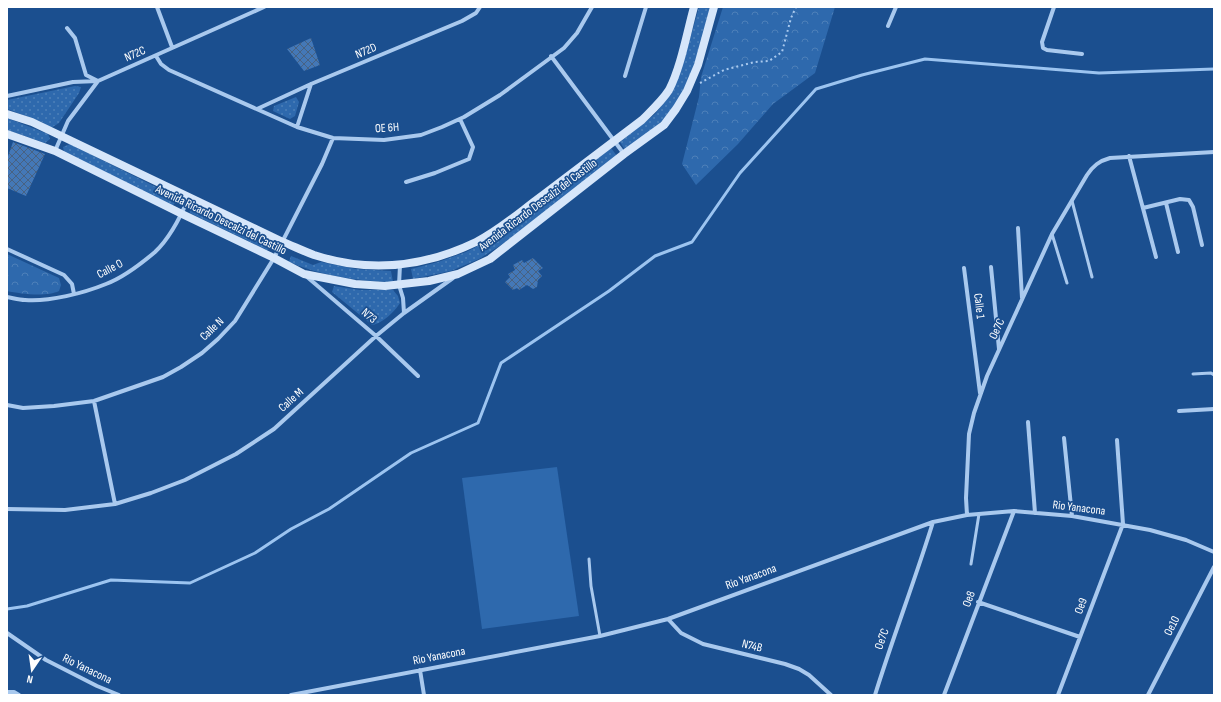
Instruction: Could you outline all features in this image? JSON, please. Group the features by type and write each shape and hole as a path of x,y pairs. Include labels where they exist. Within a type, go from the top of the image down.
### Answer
{"street":[{"path":"157,7 172,47"},
{"name":"N72C","path":"7,96 73,82 98,81 264,7"},
{"name":"N72D","path":"257,109 311,84 462,21 476,13 480,7"},
{"name":"OE 6H","path":"156,56 161,64 168,70 297,127 333,138 384,140 421,135 442,127 460,119 500,95 551,56 564,48 577,33 592,7"},
{"path":"625,76 646,7"},
{"name":"Avenida Ricardo Descalzi del Castillo","path":"7,114 32,122 283,242 313,254 340,262 371,265 400,265 419,262 450,253 477,242 503,225 642,120 669,90 677,68 694,7"},
{"name":"Avenida Ricardo Descalzi del Castillo","path":"7,134 55,151 304,274 355,284 385,286 429,281 458,274 490,259 624,154 664,125 676,110 687,91 698,65 714,7"},
{"path":"888,26 896,7"},
{"path":"1054,7 1042,42 1043,48 1047,50 1082,54"},
{"path":"55,151 68,121 98,81 86,75 75,38 67,28"},
{"path":"551,56 624,154"},
{"path":"297,127 311,84"},
{"path":"406,182 435,173 469,159 473,147 460,119"},
{"name":"Calle N","path":"7,405 23,408 94,401 163,377 181,368 218,339 235,321 274,258 322,164 333,138"},
{"path":"1156,257 1129,156 1214,152"},
{"name":"Oe7C","path":"968,515 966,498 969,434 980,394 999,349 1052,234 1092,167 1101,161 1110,158 1129,156"},
{"name":"Calle O","path":"7,297 25,300 48,300 108,284 132,269 156,251 182,214 189,197"},
{"path":"1143,208 1180,199 1187,199 1192,203 1202,245"},
{"path":"1166,203 1178,252"},
{"path":"1018,228 1022,300"},
{"path":"7,249 64,275 72,284 74,294"},
{"path":"400,265 399,285 403,298 404,312"},
{"path":"991,267 999,349"},
{"name":"Calle 1","path":"964,268 980,394"},
{"name":"N73","path":"304,274 376,336 418,376"},
{"name":"Calle M","path":"7,509 65,510 115,504 151,493 185,480 236,454 274,430 404,312 458,274"},
{"path":"94,401 115,504"},
{"path":"1179,411 1214,409"},
{"path":"1028,422 1035,513"},
{"path":"1064,438 1072,516"},
{"path":"1116,440 1123,524"},
{"name":"Rio Yanacona","path":"291,695 600,636 668,619 933,522 968,515 1014,511 1072,516 1150,530 1186,540 1214,552"},
{"name":"Oe8","path":"944,695 978,602 1014,511"},
{"name":"Oe7C","path":"875,695 891,643 915,578 933,522"},
{"name":"Oe9","path":"1058,695 1123,524"},
{"name":"Oe10","path":"1148,695 1214,567"},
{"path":"978,602 1080,637"},
{"name":"N74B","path":"668,619 681,633 703,644 785,664 799,669 809,675 831,695"},
{"name":"Rio Yanacona","path":"7,634 46,660 96,686 119,695"},
{"path":"420,670 424,695"},
{"path":"7,692 14,692 19,695"}],"lane":[{"path":"1072,201 1092,277"},
{"path":"1052,234 1067,283"},
{"path":"1192,374 1211,373 1214,375"},
{"path":"971,564 979,514"},
{"path":"589,560 591,586 600,636"}],"path":[{"path":"687,91 724,70 755,62 769,61 782,52 791,18 796,7"}],"green space":[{"path":"699,7 710,7 693,68 680,96 672,109 657,126 625,150 620,142 655,114 671,94 681,71"},
{"path":"723,7 835,7 815,73 773,104 738,144 696,185 682,164 699,97 701,77"},
{"path":"75,86 81,87 79,93 59,123 51,128 42,122 7,109 7,100"},
{"path":"296,97 299,102 295,116 290,119 273,111 274,106"},
{"path":"7,118 48,134 50,139 45,143 7,130"},
{"path":"70,144 176,197 176,202 172,206 64,152 63,147"},
{"path":"611,148 617,156 504,243 479,259 451,271 413,279 411,269 438,262 466,252 495,237"},
{"path":"194,205 272,242 273,248 267,250 190,213 189,207"},
{"path":"7,254 59,278 61,285 59,291 48,294 26,294 7,291"},
{"path":"291,256 313,265 321,262 356,269 391,271 393,282 353,279 314,271 289,262"},
{"path":"334,286 360,290 393,290 398,296 400,303 388,317 372,325 332,292"},
{"path":"557,467 579,616 482,629 462,478"}],"building":[{"path":"311,38 320,65 304,71 287,49"},
{"path":"13,142 45,154 26,196 7,188 7,159"},
{"path":"533,258 543,268 538,271 542,276 538,280 537,287 533,289 527,285 519,290 517,288 513,290 505,282 510,277 508,274 515,270 513,265 522,260 524,263"}],"waterway":[{"path":"7,609 27,606 111,580 190,583 255,553 291,529 329,509 411,453 478,423 501,363 609,291 655,256 692,242 740,173 816,89 862,75 925,59 1099,73 1214,69"}]}
